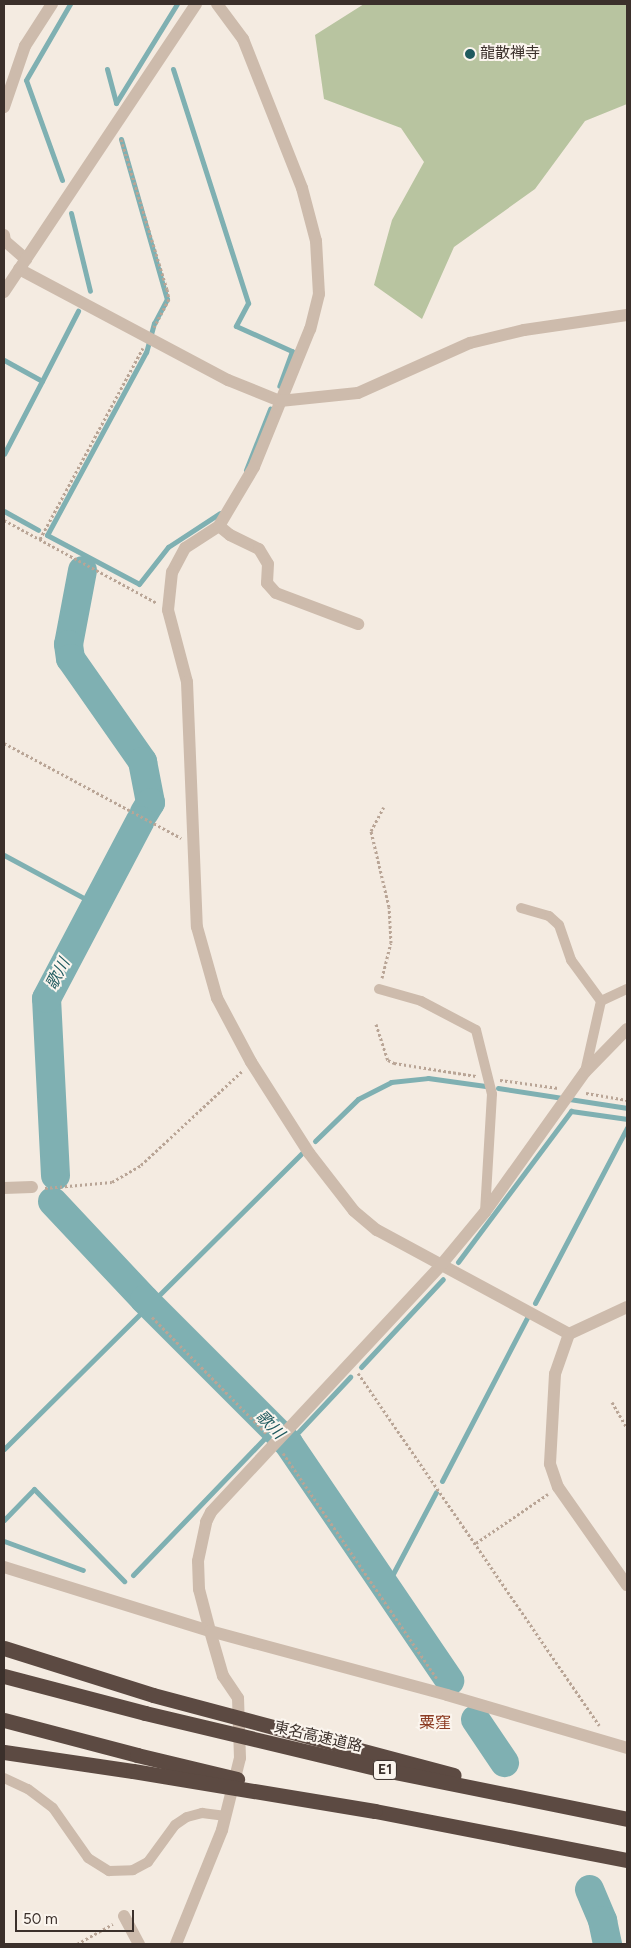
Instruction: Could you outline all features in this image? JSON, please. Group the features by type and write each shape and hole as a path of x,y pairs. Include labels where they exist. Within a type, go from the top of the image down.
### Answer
{"highway":[{"path":"4,1648 153,1695 607,1815"},
{"name":"東名高速道路","path":"4,1676 145,1713 380,1769 627,1819"},
{"path":"4,1720 137,1755 375,1811"},
{"path":"4,1752 375,1811 627,1860"}],"street":[{"path":"4,107 8,77 52,4"},
{"path":"4,292 196,4"},
{"path":"217,4 243,39 302,188 316,241 319,294 310,329 254,467 219,526 185,548 172,572 168,610 187,682 192,844 197,927 204,957 217,998 251,1062 309,1153 354,1211 377,1230 569,1334"},
{"path":"4,235 5,240 22,264 220,376 280,401 358,393 470,343 524,330 627,315"},
{"path":"219,526 230,535 259,549 268,564 267,583 276,593 358,624"},
{"path":"176,1944 201,1888 226,1816 240,1758 238,1698 223,1676 199,1589 198,1561 206,1522 226,1493 351,1363 441,1265 485,1212 586,1072 627,1029"},
{"path":"4,1188 32,1187"},
{"path":"627,1307 569,1334 555,1374 550,1464 558,1487 627,1585"},
{"path":"4,1567 210,1631 446,1695 627,1748"},
{"path":"124,1916 139,1944"}],"lane":[{"path":"521,908 549,916 559,924 571,960 601,1001 586,1072"},
{"path":"380,989 421,1001 476,1030 492,1094 485,1212"},
{"path":"601,1001 627,989"},
{"path":"4,1778 28,1789 53,1808 88,1858 109,1871 133,1870 148,1862 175,1825 187,1817 202,1813 226,1816"}],"path":[{"path":"4,520 168,610"},
{"path":"4,744 192,844"},
{"path":"380,989 391,943 389,907 371,831 384,807"},
{"path":"32,1187 66,1188 112,1182 141,1165 251,1062"},
{"path":"152,1317 280,1438 446,1695"},
{"path":"351,1363 612,1744"},
{"path":"612,1402 627,1428"},
{"path":"476,1543 558,1487"},
{"path":"77,1944 103,1933 124,1916"}],"green space":[{"path":"364,4 627,4 627,104 585,121 535,189 454,247 422,319 374,285 392,220 424,162 401,128 324,99 315,35"}],"waterway":[{"path":"62,180 26,80 70,4"},
{"path":"116,103 177,4"},
{"path":"107,69 116,103"},
{"path":"173,69 248,303 236,326 292,351 279,386"},
{"path":"121,139 167,299 154,323 146,352 47,535 139,584 168,547 220,513"},
{"path":"71,213 90,291"},
{"path":"42,381 78,311"},
{"name":"歌川","path":"4,360 42,381 4,454"},
{"path":"246,470 270,409"},
{"name":"歌川","path":"4,511 38,530"},
{"name":"歌川","path":"82,570 68,644 70,658 142,761 150,802 144,812"},
{"name":"歌川","path":"55,1175 46,998 140,820"},
{"path":"4,855 95,904"},
{"path":"315,1141 358,1099 391,1082 428,1078 485,1086"},
{"path":"498,1088 627,1108"},
{"path":"458,1262 571,1111 627,1119"},
{"path":"535,1303 627,1128"},
{"path":"4,1449 303,1152"},
{"name":"歌川","path":"52,1201 144,1299 288,1443 449,1680"},
{"path":"361,1367 443,1279"},
{"path":"442,1481 527,1318"},
{"path":"288,1443 350,1377"},
{"path":"133,1575 265,1438"},
{"path":"4,1520 34,1489 124,1581"},
{"path":"386,1587 436,1492"},
{"path":"4,1541 83,1570"},
{"name":"歌川","path":"475,1719 504,1762"},
{"name":"歌川","path":"589,1889 602,1920 607,1944"}],"place":[{"name":"龍散禅寺","path":"470,54"}],"district":[{"name":"粟窪","path":"435,1723"}]}
